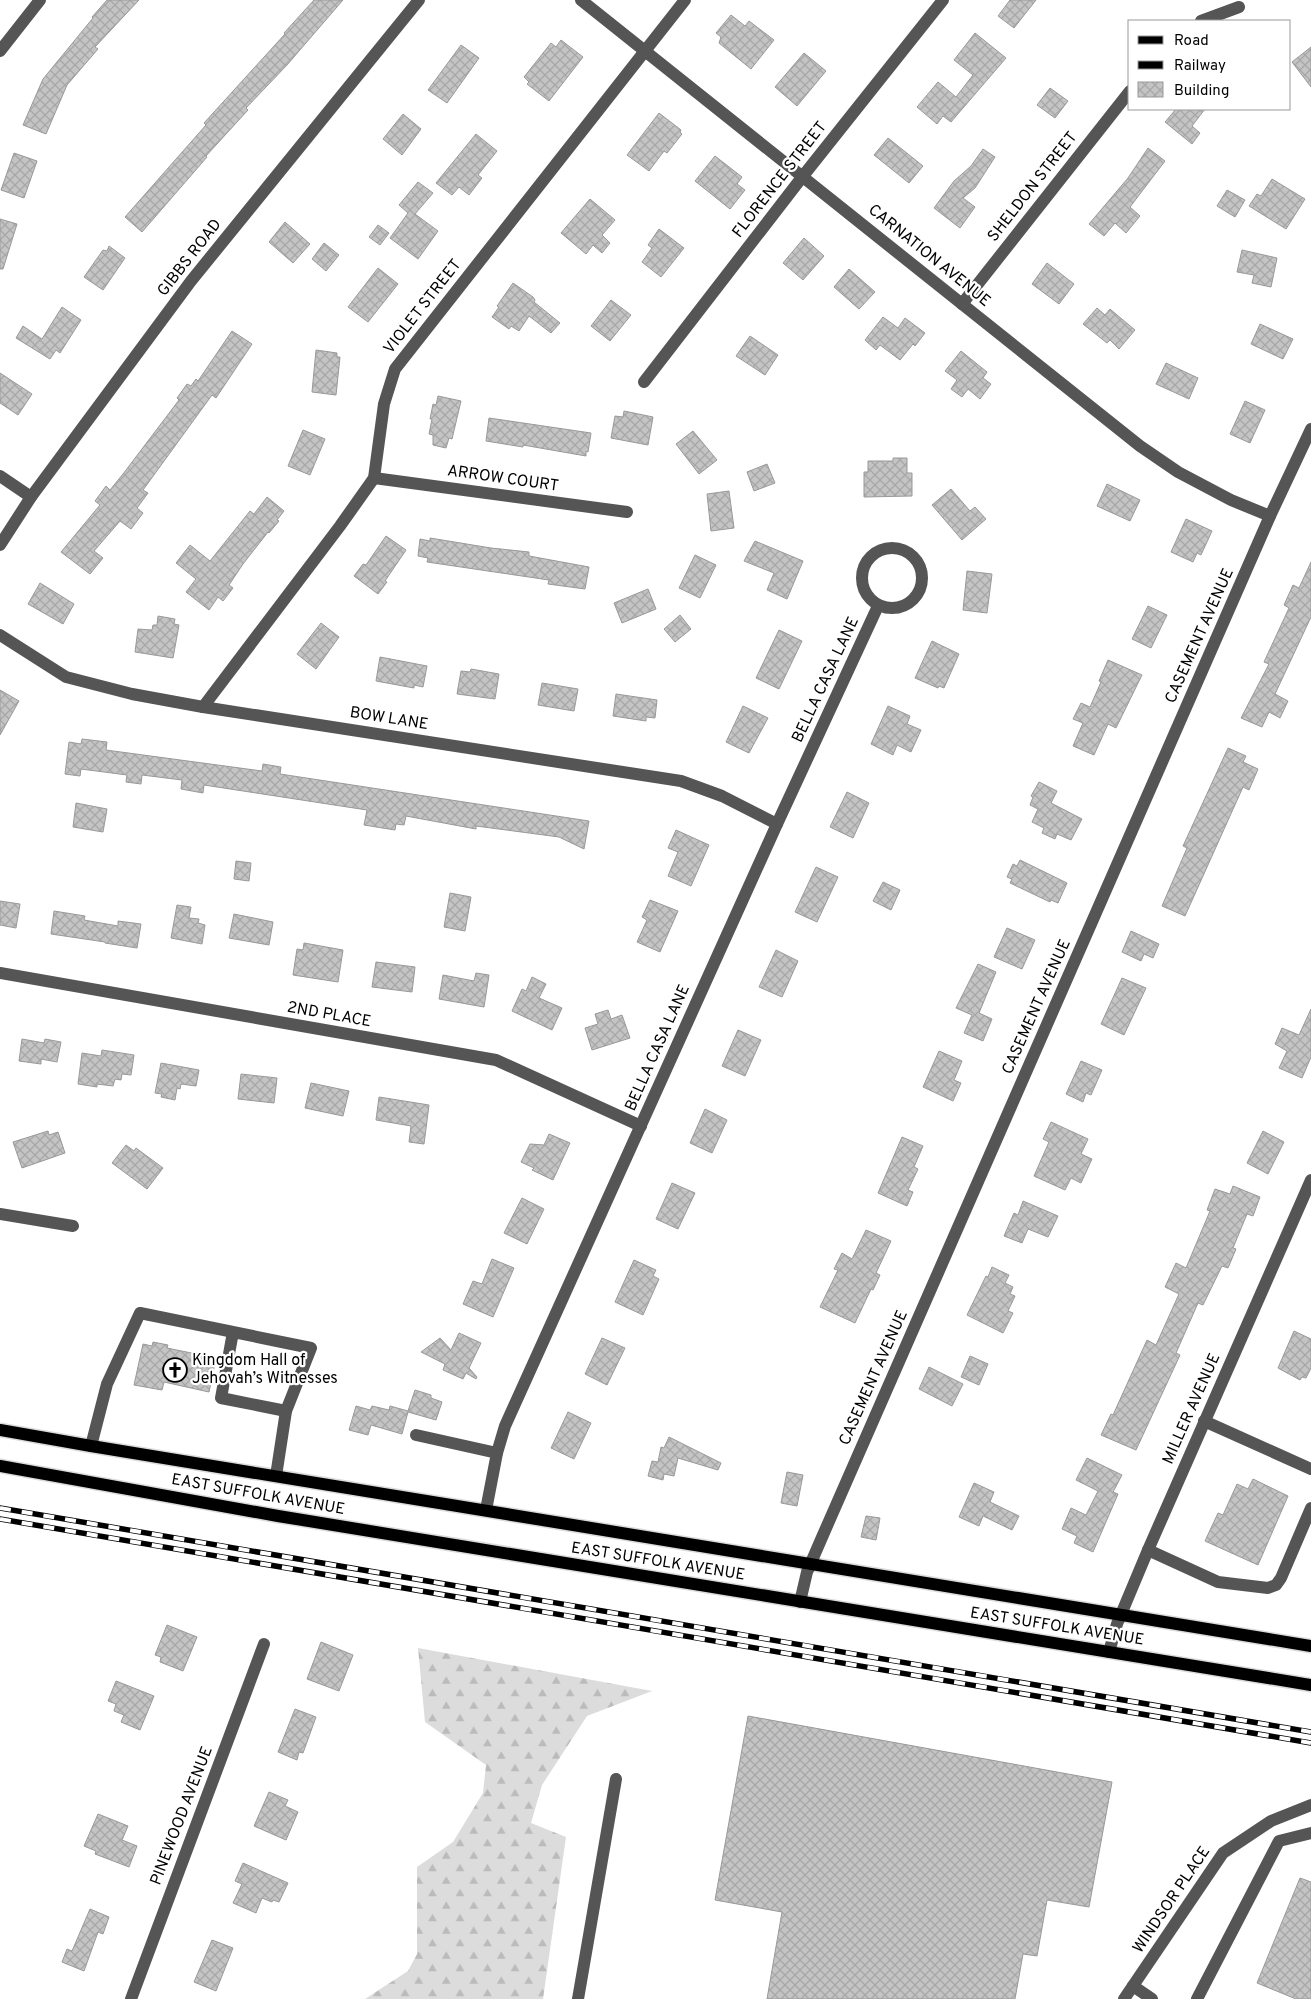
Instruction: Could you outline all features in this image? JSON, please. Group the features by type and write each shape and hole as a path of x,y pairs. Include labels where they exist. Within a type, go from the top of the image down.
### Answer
{"main road":[{"name":"EAST SUFFOLK AVENUE","path":"0,1430 1311,1646"},
{"name":"EAST SUFFOLK AVENUE","path":"0,1466 278,1516 1311,1685"}],"street":[{"path":"0,51 40,0"},
{"name":"GIBBS ROAD","path":"0,545 31,497 191,281 419,0"},
{"name":"CARNATION AVENUE","path":"581,0 1140,446 1178,472 1231,500 1270,516"},
{"name":"VIOLET STREET","path":"203,708 374,478 384,404 395,369 685,0"},
{"name":"FLORENCE STREET","path":"644,382 803,176 943,0"},
{"path":"1204,20 1239,7"},
{"name":"SHELDON STREET","path":"962,304 1128,94"},
{"name":"CASEMENT AVENUE","path":"800,1602 810,1563 1270,516 1311,429"},
{"path":"0,476 31,497"},
{"name":"ARROW COURT","path":"374,478 627,512"},
{"name":"BELLA CASA LANE","path":"894,548 905,551 915,558 921,568 923,580 920,592 912,601 902,607 890,609 878,606 869,599 863,588 861,576 864,565 872,555 882,549 894,548"},
{"name":"BELLA CASA LANE","path":"486,1510 497,1453 505,1426 777,824 878,606"},
{"name":"BOW LANE","path":"0,635 66,677 132,694 203,708 681,780 722,796 777,824"},
{"name":"2ND PLACE","path":"0,973 496,1060 641,1126"},
{"name":"MILLER AVENUE","path":"1109,1652 1121,1615 1148,1550 1311,1180"},
{"path":"0,1214 74,1226"},
{"path":"91,1446 107,1384 140,1313 311,1348 286,1412 276,1476"},
{"path":"233,1332 220,1398 286,1412"},
{"path":"1204,1421 1311,1469"},
{"path":"416,1435 497,1453"},
{"path":"1148,1550 1218,1582 1268,1588 1276,1585 1281,1578 1311,1508"},
{"name":"PINEWOOD AVENUE","path":"131,1999 264,1644"},
{"path":"578,1999 616,1779"},
{"name":"WINDSOR PLACE","path":"1124,1999 1223,1853 1271,1821 1311,1805"},
{"path":"1198,1999 1279,1841 1311,1833"},
{"path":"1133,1986 1152,1999"}],"green space":[{"path":"418,1648 652,1691 587,1716 542,1785 531,1823 566,1837 543,1999 365,1999 408,1971 417,1954 417,1867 453,1842 483,1793 486,1765 425,1722"}],"building":[{"path":"107,0 139,0 95,47 98,49 67,85 46,134 23,125 43,79"},
{"path":"314,0 343,0 287,65 246,108 248,110 206,156 142,232 125,217 206,125 204,123"},
{"path":"1010,0 1036,0 1014,28 998,16"},
{"path":"731,15 745,26 749,21 774,40 751,69 719,43 721,37 716,33"},
{"path":"975,33 1006,58 951,122 943,116 937,124 917,107 938,82 956,97 973,75 954,60"},
{"path":"561,40 583,57 549,101 527,84 529,82 524,77 551,43 556,47"},
{"path":"461,45 479,58 447,103 428,90"},
{"path":"1311,47 1311,87 1292,62"},
{"path":"804,53 826,71 797,106 775,87"},
{"path":"1050,88 1068,101 1055,118 1037,105"},
{"path":"1175,110 1204,110 1192,126 1200,133 1192,144 1165,122"},
{"path":"659,113 681,130 682,134 667,153 664,151 649,171 627,155"},
{"path":"403,114 421,129 402,155 383,139"},
{"path":"476,134 497,151 478,175 482,178 469,195 459,187 452,195 436,183"},
{"path":"888,138 923,166 909,183 874,155"},
{"path":"1148,148 1165,161 1130,207 1140,216 1126,233 1115,223 1104,236 1089,224 1128,178"},
{"path":"983,149 995,157 975,188 963,198 975,207 960,228 934,208 954,181 971,166"},
{"path":"14,153 37,161 24,198 1,190"},
{"path":"715,156 742,177 737,184 745,190 730,209 695,181"},
{"path":"1272,179 1305,199 1286,229 1249,206 1257,194 1261,196"},
{"path":"418,182 433,193 415,214 438,231 418,259 390,238 408,213 399,205"},
{"path":"1227,190 1245,200 1235,217 1217,206"},
{"path":"590,199 615,220 602,235 610,243 602,253 593,245 586,254 561,233"},
{"path":"0,219 17,224 3,269 0,269"},
{"path":"285,222 310,244 293,263 269,242"},
{"path":"378,225 389,233 380,245 369,237"},
{"path":"659,229 684,248 661,277 642,262 652,248 648,245"},
{"path":"804,238 824,256 803,280 783,263"},
{"path":"324,243 339,255 326,271 312,259"},
{"path":"109,246 125,258 103,290 84,277 103,250 107,251"},
{"path":"1242,250 1277,258 1271,287 1252,283 1254,275 1237,272"},
{"path":"1047,263 1074,284 1059,304 1032,284"},
{"path":"378,268 398,284 368,322 348,307"},
{"path":"849,269 875,292 859,309 834,287"},
{"path":"513,283 533,297 534,302 560,323 551,333 529,316 519,331 511,326 509,329 492,317 499,307 497,306"},
{"path":"611,300 631,315 610,341 591,326"},
{"path":"62,307 81,320 60,353 56,350 50,359 16,338 23,326 42,339"},
{"path":"1097,308 1105,315 1110,309 1135,330 1119,349 1110,340 1107,343 1083,324"},
{"path":"883,317 898,328 905,318 925,333 900,360 880,345 876,350 865,340"},
{"path":"1260,324 1293,339 1283,359 1251,344"},
{"path":"232,331 252,344 216,398 212,395 143,490 148,493 137,508 143,513 131,529 120,521 94,551 103,558 90,574 61,552 100,505 95,501 106,486 110,490 179,400 177,398 187,384 191,386 196,379 198,381"},
{"path":"750,336 778,355 765,375 736,356"},
{"path":"316,350 337,353 337,357 340,357 336,395 312,392"},
{"path":"961,351 987,372 983,378 991,384 980,399 968,389 962,397 951,389 957,380 945,371"},
{"path":"1166,363 1198,378 1189,399 1156,384"},
{"path":"0,373 32,394 18,415 0,403"},
{"path":"438,396 461,401 452,439 449,438 446,448 433,445 433,435 429,434 433,404 436,405"},
{"path":"1245,401 1265,410 1250,443 1230,434"},
{"path":"624,411 653,417 648,445 611,438 615,416 623,417"},
{"path":"489,418 591,433 588,452 586,451 586,456 523,445 523,447 486,441"},
{"path":"303,430 325,439 310,475 288,466"},
{"path":"693,431 717,460 699,474 676,444"},
{"path":"893,458 907,458 907,473 912,473 912,496 864,497 864,472 868,472 868,461 893,461"},
{"path":"767,464 775,483 754,491 747,472"},
{"path":"1107,484 1140,500 1130,521 1097,506"},
{"path":"951,489 970,511 975,507 986,519 962,540 932,505"},
{"path":"729,491 734,528 711,531 707,494"},
{"path":"267,497 284,511 277,520 279,521 243,564 229,585 233,588 223,601 218,597 209,610 186,592 196,579 176,563 190,545 210,561 250,511 254,514"},
{"path":"1186,519 1212,531 1201,555 1197,553 1193,562 1171,552"},
{"path":"386,536 406,550 378,594 354,576 363,564 366,565"},
{"path":"430,538 529,552 529,556 589,567 585,589 548,584 549,580 427,562 428,558 418,556 420,539 430,541"},
{"path":"755,541 803,561 787,599 767,590 774,573 744,561"},
{"path":"695,555 716,565 700,598 679,588"},
{"path":"1311,562 1311,617 1275,694 1288,701 1280,718 1269,712 1262,727 1241,718 1269,664 1264,662 1289,608 1284,605 1293,585 1299,588"},
{"path":"967,571 992,574 987,613 963,610"},
{"path":"40,583 74,604 63,624 28,604"},
{"path":"648,589 656,609 622,623 614,603"},
{"path":"1148,606 1167,615 1151,648 1132,639"},
{"path":"680,615 691,629 675,642 664,629"},
{"path":"158,616 175,619 174,624 179,625 173,658 135,652 138,629 152,630 153,625 157,625"},
{"path":"321,623 339,637 316,669 297,654"},
{"path":"779,630 802,641 779,689 756,678"},
{"path":"932,641 959,654 944,688 939,686 938,688 915,678"},
{"path":"380,657 427,666 423,687 414,685 414,688 376,681"},
{"path":"1108,660 1142,675 1116,728 1108,724 1094,755 1073,746 1083,723 1073,719 1081,703 1090,707"},
{"path":"471,669 499,674 495,699 457,694 461,671 470,672"},
{"path":"542,683 578,689 574,711 538,705"},
{"path":"0,690 19,701 0,735"},
{"path":"616,694 657,700 655,718 646,717 646,721 613,716"},
{"path":"743,706 768,718 749,753 726,742"},
{"path":"888,706 910,716 907,724 921,730 911,752 897,745 893,755 871,744"},
{"path":"82,739 107,742 106,750 262,771 263,764 281,767 280,774 589,821 584,849 559,837 476,826 476,829 406,816 404,825 396,824 395,830 364,825 367,810 204,785 203,793 181,789 182,780 142,775 141,784 126,782 127,775 81,769 80,776 65,774 69,742 81,744"},
{"path":"1228,748 1246,756 1243,762 1258,769 1249,790 1243,787 1185,916 1162,906 1187,848 1183,846"},
{"path":"1039,782 1057,791 1051,803 1082,819 1071,840 1057,834 1055,839 1042,833 1044,828 1032,822 1038,809 1030,805 1033,797 1031,796"},
{"path":"847,792 869,803 853,838 830,827"},
{"path":"76,803 107,809 103,832 73,827"},
{"path":"676,830 709,845 691,886 668,876 678,852 668,848"},
{"path":"1020,860 1067,883 1058,903 1051,900 1050,902 1010,883 1012,879 1007,877 1013,864 1017,866"},
{"path":"236,861 251,863 249,881 234,879"},
{"path":"816,867 838,877 817,922 795,912"},
{"path":"883,882 900,890 891,910 873,901"},
{"path":"450,893 471,897 465,931 444,927"},
{"path":"650,900 678,911 660,952 637,942 647,920 642,917"},
{"path":"0,901 20,904 16,928 0,925"},
{"path":"177,905 191,907 189,918 199,919 198,923 205,925 202,944 171,938"},
{"path":"54,911 85,916 84,920 118,926 118,921 141,924 137,948 51,934"},
{"path":"234,914 273,922 269,945 229,938"},
{"path":"1007,928 1035,940 1022,969 994,957"},
{"path":"1131,931 1159,944 1153,958 1144,954 1141,961 1122,952"},
{"path":"304,943 343,950 338,982 293,975 297,949 303,950"},
{"path":"776,950 798,961 782,997 759,987"},
{"path":"376,962 415,967 412,992 372,987"},
{"path":"978,964 996,972 979,1013 992,1019 983,1041 964,1033 972,1015 956,1008"},
{"path":"476,973 489,975 484,1007 439,999 443,975 474,981"},
{"path":"532,977 546,984 539,998 562,1008 552,1030 512,1011 522,989 526,991"},
{"path":"1122,978 1146,988 1124,1035 1101,1024"},
{"path":"1311,1009 1311,1057 1302,1078 1279,1068 1287,1051 1275,1044 1282,1028 1299,1035"},
{"path":"608,1010 611,1019 622,1015 630,1038 592,1050 585,1028 598,1024 595,1014"},
{"path":"738,1030 761,1040 745,1076 722,1066"},
{"path":"22,1039 44,1043 45,1039 61,1042 57,1062 41,1059 41,1064 19,1061"},
{"path":"102,1050 134,1055 131,1075 122,1074 121,1080 115,1079 113,1086 97,1084 97,1087 78,1084 82,1053 101,1056"},
{"path":"939,1051 962,1061 954,1080 961,1083 953,1101 923,1087"},
{"path":"1081,1061 1102,1070 1091,1095 1086,1093 1083,1102 1066,1094"},
{"path":"161,1063 199,1070 196,1086 181,1084 180,1089 177,1088 175,1100 161,1097 162,1094 155,1093"},
{"path":"241,1074 277,1078 274,1103 238,1099"},
{"path":"311,1083 349,1091 343,1116 305,1108"},
{"path":"379,1097 429,1105 424,1144 409,1142 411,1126 376,1120"},
{"path":"705,1109 727,1120 712,1153 690,1143"},
{"path":"1051,1122 1088,1139 1081,1154 1092,1159 1081,1183 1071,1178 1065,1190 1034,1176 1049,1142 1043,1139"},
{"path":"48,1131 49,1135 58,1132 65,1153 22,1168 13,1142"},
{"path":"1263,1131 1284,1142 1268,1174 1247,1163"},
{"path":"549,1134 570,1143 553,1180 532,1170 534,1168 521,1162 530,1144 544,1145"},
{"path":"902,1137 923,1146 914,1167 918,1169 908,1190 913,1192 907,1206 878,1193"},
{"path":"126,1145 134,1151 136,1148 163,1168 147,1189 112,1163"},
{"path":"672,1183 695,1193 678,1229 656,1219"},
{"path":"1233,1186 1260,1197 1253,1216 1247,1214 1233,1248 1236,1249 1228,1268 1222,1266 1203,1305 1198,1303 1176,1353 1180,1355 1136,1450 1101,1435 1111,1414 1113,1415 1147,1340 1156,1345 1179,1294 1165,1287 1176,1263 1186,1268 1210,1211 1207,1210 1215,1189 1230,1194"},
{"path":"522,1198 544,1209 527,1244 504,1233"},
{"path":"1023,1201 1058,1216 1048,1237 1028,1229 1022,1243 1004,1236 1014,1213 1018,1215"},
{"path":"866,1230 891,1241 876,1273 880,1275 873,1290 871,1289 855,1323 820,1307 838,1270 834,1269 842,1253 852,1259"},
{"path":"492,1259 514,1268 493,1317 463,1304 473,1281 482,1284"},
{"path":"634,1260 656,1270 653,1276 659,1279 643,1315 615,1302"},
{"path":"992,1267 1009,1275 1005,1283 1013,1287 1010,1294 1015,1296 1008,1311 1013,1313 1003,1333 967,1315"},
{"path":"1294,1331 1311,1339 1311,1368 1306,1378 1302,1377 1300,1380 1278,1368"},
{"path":"459,1333 481,1343 469,1368 477,1377 476,1379 466,1373 463,1379 443,1370 445,1364 421,1352 440,1338 451,1350"},
{"path":"602,1338 625,1348 607,1385 585,1374"},
{"name":"Kingdom Hall of Jehovah’s Witnesses","path":"153,1342 168,1345 167,1348 216,1358 209,1392 164,1382 162,1390 134,1385 143,1344 152,1346"},
{"path":"970,1356 988,1364 979,1385 961,1377"},
{"path":"929,1367 963,1384 952,1406 919,1389"},
{"path":"415,1390 431,1395 431,1398 442,1402 436,1420 408,1412 402,1434 371,1425 368,1435 349,1430 356,1406 370,1410 372,1406 389,1410 390,1406 408,1411"},
{"path":"568,1412 591,1423 574,1459 551,1448"},
{"path":"669,1437 721,1463 718,1470 678,1458 674,1476 664,1474 663,1480 648,1476 652,1461 658,1462 661,1447 664,1448"},
{"path":"1087,1458 1122,1475 1113,1492 1118,1494 1093,1552 1074,1543 1077,1536 1062,1529 1071,1508 1086,1515 1098,1491 1076,1480"},
{"path":"787,1472 803,1475 797,1506 781,1503"},
{"path":"1253,1479 1288,1496 1258,1565 1205,1541 1218,1513 1223,1515 1237,1484 1248,1489"},
{"path":"974,1483 994,1492 990,1502 1019,1516 1012,1530 983,1516 979,1526 959,1517"},
{"path":"866,1516 880,1518 876,1540 861,1537"},
{"path":"167,1625 197,1637 183,1671 160,1662 161,1657 155,1655"},
{"path":"321,1642 353,1655 339,1691 307,1679"},
{"path":"116,1681 154,1696 140,1730 121,1722 124,1715 114,1711 116,1704 108,1701"},
{"path":"295,1709 316,1717 303,1753 299,1752 297,1760 278,1752"},
{"path":"748,1716 1112,1782 1089,1907 1047,1900 1037,1956 1023,1954 1015,1999 767,1999 782,1912 715,1900"},
{"path":"269,1792 288,1800 285,1806 298,1812 286,1840 254,1826"},
{"path":"98,1814 128,1826 122,1840 137,1846 129,1867 95,1854 96,1851 84,1846"},
{"path":"243,1863 288,1883 279,1902 273,1900 272,1902 262,1898 256,1913 233,1903 242,1884 235,1881"},
{"path":"1300,1878 1311,1882 1311,1999 1296,1999 1257,1983"},
{"path":"90,1909 109,1917 103,1934 98,1932 84,1971 62,1962 67,1949 72,1951"},
{"path":"212,1940 233,1948 216,1991 194,1982"}],"railway":[{"path":"0,1508 1311,1732"},
{"path":"0,1519 1311,1743"}],"place":[{"name":"Kingdom Hall of Jehovah’s Witnesses","path":"175,1370"}]}
